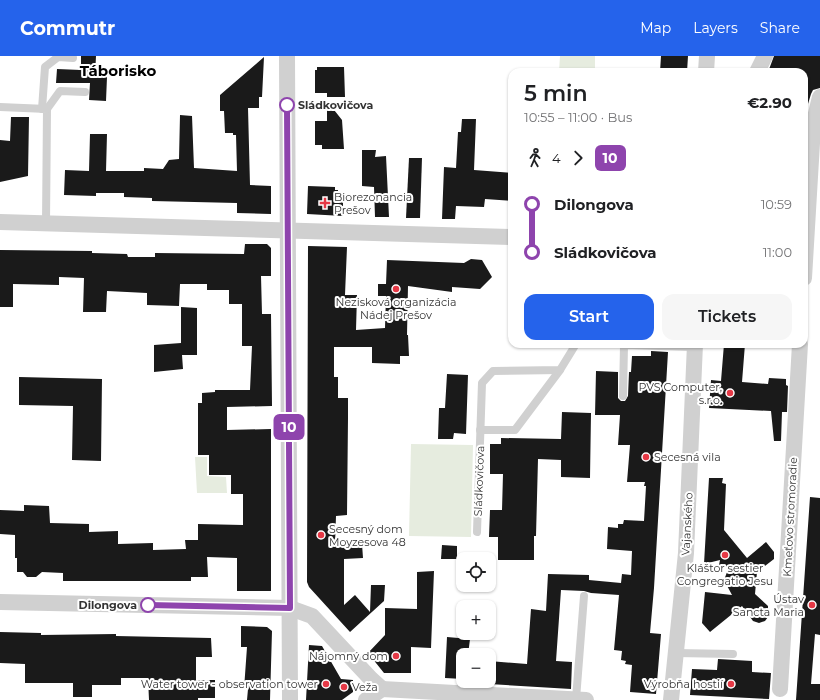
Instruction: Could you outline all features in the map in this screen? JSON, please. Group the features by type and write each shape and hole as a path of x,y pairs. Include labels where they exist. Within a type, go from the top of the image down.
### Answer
{"street":[{"path":"287,56 290,700"},
{"path":"706,68 707,56"},
{"path":"759,68 765,56"},
{"path":"808,126 820,97"},
{"path":"0,222 508,237"},
{"name":"Vajanského","path":"671,700 686,552 695,348"},
{"name":"Kmeťovo stromoradie","path":"780,689 800,348"},
{"path":"0,602 290,608 312,616 382,689 438,696 586,700"},
{"path":"366,700 382,689"}],"lane":[{"path":"46,223 44,109 46,67 58,57 73,58"},
{"path":"44,109 60,91 85,92"},
{"path":"0,107 44,109"},
{"name":"Sládkovičova","path":"480,430 515,430 560,370 574,348"},
{"name":"Vajanského","path":"623,396 624,348"},
{"name":"Sládkovičova","path":"477,532 482,383 493,371 560,370"},
{"path":"576,700 584,596"},
{"path":"676,653 733,654"}],"shaded area":[{"path":"560,56 595,56 595,68 559,68"},
{"path":"411,444 473,445 471,537 409,536"},
{"path":"195,457 207,457 207,476 226,477 227,493 197,493"}],"building":[{"path":"81,56 96,56 95,76 107,77 106,101 89,100 90,83 56,83 57,69 81,70"},
{"path":"661,56 688,56 687,68 660,68"},
{"path":"774,56 820,56 820,88 813,90 808,104 808,68 770,68"},
{"path":"264,57 262,97 259,97 259,108 248,108 250,185 271,186 271,214 237,213 237,203 152,201 152,198 124,197 124,193 96,193 96,196 64,195 65,170 89,171 90,134 107,134 106,171 144,171 144,168 163,169 169,160 179,159 180,115 192,116 194,168 237,171 236,135 233,135 233,133 225,133 224,111 220,111 220,95"},
{"path":"317,67 344,67 345,97 327,97 327,93 315,93 315,70 317,70"},
{"path":"327,101 342,120 344,149 322,149 322,145 315,145 315,121 327,121"},
{"path":"11,117 29,117 28,176 0,182 0,140 10,141"},
{"path":"462,119 476,119 474,170 508,173 508,201 485,199 484,207 456,206 455,219 442,219 444,167 456,168 458,132 461,132"},
{"path":"362,150 376,150 375,157 386,156 389,217 375,217 374,187 362,186"},
{"path":"409,158 422,158 420,218 406,218"},
{"name":"Biorezonancia Prešov","path":"308,186 335,187 335,190 338,190 338,194 343,195 343,216 307,214"},
{"path":"245,244 267,244 271,248 271,276 261,276 262,314 271,314 272,406 227,407 227,430 271,429 271,591 237,591 237,558 207,557 208,577 191,577 191,581 63,581 63,573 42,572 36,577 27,577 23,572 17,572 17,558 15,558 15,535 0,534 0,510 24,511 24,505 49,506 50,523 89,524 89,532 118,531 118,544 153,543 153,550 186,549 185,540 198,540 198,524 243,525 243,494 231,494 231,475 209,475 209,455 198,455 198,403 202,403 202,393 215,392 215,390 250,390 252,346 242,346 242,304 229,304 229,290 207,290 207,284 180,284 179,306 147,305 147,293 107,291 106,312 83,312 84,278 59,277 59,285 13,284 13,307 0,307 0,250 92,251 92,253 127,254 128,257 155,257 155,253 244,254"},
{"path":"308,246 347,247 345,295 357,295 356,330 385,328 386,296 378,296 378,284 386,284 387,260 464,263 471,259 482,260 492,277 480,289 452,287 452,292 408,286 407,335 409,356 400,356 400,364 372,363 372,347 334,347 334,377 338,377 338,398 348,398 347,515 336,516 335,545 362,544 363,558 344,559 344,605 355,595 370,612 371,585 385,585 384,601 350,632 309,587 307,582"},
{"path":"181,307 197,308 197,355 182,355 183,369 154,372 154,345 181,343"},
{"path":"724,348 745,348 742,382 768,384 769,378 786,379 786,385 788,386 787,412 782,412 781,441 774,441 771,411 709,408 711,380 721,381"},
{"path":"651,351 668,352 650,633 661,634 656,694 630,692 632,665 625,664 626,661 621,660 622,651 614,650 619,595 584,591 561,590 556,661 572,662 571,689 496,684 496,662 527,664 531,609 546,611 548,574 589,575 589,580 621,583 622,574 631,575 632,551 607,549 608,527 618,528 618,524 623,524 624,520 644,521 646,486 644,486 645,482 627,482 630,445 618,445 620,415 595,415 596,371 618,372 618,398 621,401 625,401 628,396 629,372 631,372 632,356 651,356"},
{"path":"447,374 468,375 466,434 454,433 453,439 438,439 439,408 445,408"},
{"path":"19,377 102,379 101,461 72,460 73,406 19,405"},
{"path":"562,412 591,413 590,478 561,477 561,460 538,459 534,560 498,560 498,537 489,537 490,510 502,510 503,474 490,474 490,444 501,444 501,438 561,439"},
{"name":"Kláštor sestier Congregatio Jesu","path":"709,478 723,478 722,483 726,484 724,530 747,558 766,542 774,552 774,559 757,572 755,594 768,606 768,617 765,621 759,623 753,621 742,606 710,632 702,623 705,592 732,595 724,580 729,567 719,565 720,560 704,564"},
{"path":"810,497 820,498 820,635 815,634 811,684 820,684 820,700 796,700"},
{"path":"442,545 457,546 456,559 441,559"},
{"path":"434,571 431,648 411,647 411,673 384,673 368,653 385,635 385,608 417,609 417,572"},
{"path":"241,626 267,627 272,631 270,700 247,700 248,689 244,689 247,647 241,647"},
{"path":"0,632 41,633 41,635 116,634 116,636 211,638 212,657 196,657 196,680 215,680 215,698 198,698 198,700 149,700 148,678 121,678 121,685 92,685 92,697 73,697 73,683 25,683 25,664 0,663"},
{"path":"447,637 456,638 456,640 470,640 469,648 456,648 456,679 445,678"},
{"path":"309,645 322,646 341,679 353,680 353,692 342,700 306,700"},
{"name":"Výrobňa hostií","path":"718,659 752,661 752,672 771,673 769,699 690,695 692,669 717,670"}],"bus line":[{"name":"10","path":"148,605 290,608 287,105"}],"place":[{"name":"Sládkovičova","path":"287,105"},
{"name":"Biorezonancia Prešov","path":"325,203"},
{"name":"Nezisková organizácia Nádej Prešov","path":"396,289"},
{"name":"PVS Computer, s.r.o.","path":"730,393"},
{"name":"Secesná vila","path":"646,457"},
{"name":"Secesný dom Moyzesova 48","path":"321,535"},
{"name":"Kláštor sestier Congregatio Jesu","path":"725,555"},
{"name":"Dilongova","path":"148,605"},
{"name":"Ústav Sancta Maria","path":"812,605"},
{"name":"Nájomný dom","path":"396,656"},
{"name":"Water tower - observation tower","path":"326,684"},
{"name":"Výrobňa hostií","path":"731,684"},
{"name":"Veža","path":"344,687"}],"district":[{"name":"Táborisko","path":"118,71"}]}
